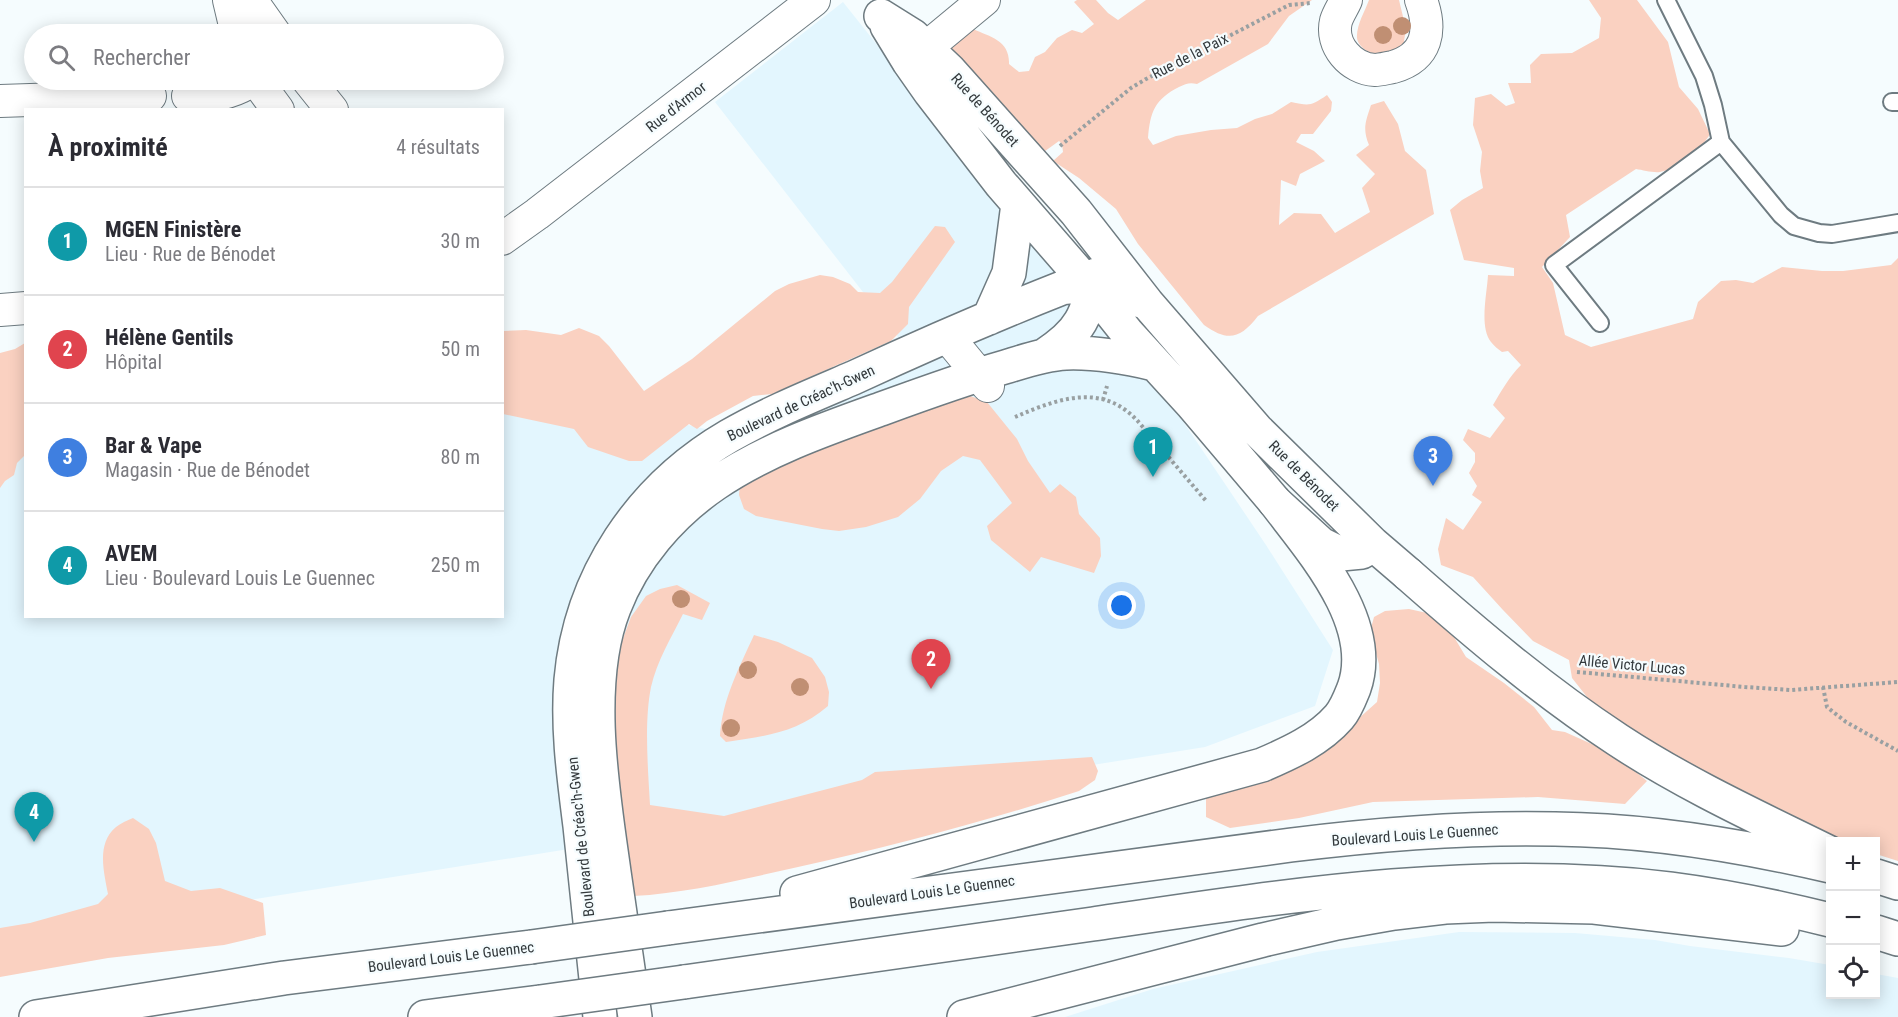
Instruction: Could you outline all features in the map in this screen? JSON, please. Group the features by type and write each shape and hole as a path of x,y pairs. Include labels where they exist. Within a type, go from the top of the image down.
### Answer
{"main road":[{"name":"Rue de Bénodet","path":"874,7 917,54 1016,144 1076,212 1147,303 1257,430 1373,544 1530,679 1620,741 1700,788 1826,851"},
{"name":"Rue de Bénodet","path":"917,54 971,146 1154,364 1192,404 1275,502"},
{"path":"989,318 1009,273 1018,204"},
{"name":"Boulevard de Créac'h-Gwen","path":"635,1017 607,825 600,756 599,700 604,643 611,616 646,545 684,508 730,474 793,443 837,425 983,380 1045,355 1060,345 1078,326 1088,309 1102,248"},
{"name":"Boulevard de Créac'h-Gwen","path":"646,545 643,507 695,458 757,420 1062,288 1072,286 1120,294 1147,303"},
{"name":"Boulevard de Créac'h-Gwen","path":"1045,355 1090,353 1154,364"},
{"path":"1275,502 1322,544 1341,554 1362,552 1373,544"},
{"path":"674,927 1262,765 1294,751 1318,736 1341,715 1347,705 1355,684 1359,660 1358,647 1348,610 1335,586 1275,502"},
{"name":"Boulevard de Créac'h-Gwen","path":"600,1017 574,778 570,721 571,684 578,638 595,585 608,557 646,545"},
{"name":"Boulevard Louis Le Guennec","path":"36,1017 284,978 1301,843 1432,830 1557,828 1608,831 1735,846 1826,865"},
{"path":"425,1017 1279,898 1390,886 1548,881 1669,889 1781,908 1826,919"},
{"path":"964,1017 1316,928 1394,913 1446,907 1494,905 1603,908 1826,934"},
{"path":"1880,934 1898,941"},
{"path":"1880,940 1898,941"}],"street":[{"path":"229,0 235,24"},
{"path":"251,0 268,24"},
{"name":"Rue d'Armor","path":"504,237 537,214 814,0"},
{"path":"917,54 984,0"},
{"path":"1332,1 1336,22 1336,40 1344,55 1354,63 1374,70 1400,65 1412,58 1420,49 1426,39 1427,30 1426,15 1421,0"},
{"path":"188,96 220,95 235,90"},
{"path":"262,90 276,108"},
{"path":"316,90 330,108"},
{"path":"0,101 150,96"},
{"name":"Rue d'Armor","path":"504,220 537,214"},
{"path":"0,310 24,308"},
{"path":"947,336 983,380"}],"lane":[{"path":"1666,0 1704,76 1721,142 1781,215 1794,226 1832,234 1898,223"},
{"path":"1600,323 1554,265 1721,142"}],"path":[{"name":"Rue de la Paix","path":"1062,144 1131,88 1167,67 1289,5 1332,1"},
{"path":"1015,417 1065,399 1088,398 1113,403 1134,417 1207,502"},
{"name":"Allée Victor Lucas","path":"1569,671 1791,690 1898,682"},
{"path":"1823,687 1827,708 1898,751"}],"shaded area":[{"path":"1096,0 1118,20 1146,0 1312,0 1289,16 1268,44 1197,84 1186,84 1164,96 1152,114 1148,138 1153,145 1176,136 1237,128 1272,114 1291,102 1310,104 1327,95 1332,102 1331,111 1313,134 1301,134 1296,142 1314,151 1325,161 1300,174 1296,186 1281,180 1279,225 1294,213 1321,214 1335,233 1370,212 1362,188 1375,174 1356,155 1369,145 1365,129 1371,105 1384,101 1398,124 1405,151 1426,170 1434,214 1258,316 1245,330 1233,336 1227,336 1212,330 1204,325 1138,244 1116,209 1079,178 1053,161 1063,152 1062,144 1059,141 1041,154 939,45 973,29 1003,45 1009,64 1019,72 1029,71 1035,57 1045,52 1057,38 1072,30 1082,33 1094,24 1074,2"},
{"path":"1369,0 1399,0 1406,29 1403,47 1376,55 1362,47 1357,38 1358,29"},
{"path":"1589,0 1637,0 1668,42 1679,87 1698,109 1710,134 1701,147 1675,167 1657,172 1636,169 1566,215 1570,237 1542,267 1553,283 1565,335 1591,347 1693,319 1698,302 1721,281 1736,280 1753,283 1782,267 1843,271 1891,265 1898,258 1898,861 1880,855 1880,837 1835,837 1709,780 1620,759 1647,781 1625,804 1538,797 1373,802 1299,818 1230,828 1206,817 1206,796 1348,728 1377,702 1380,683 1379,664 1370,632 1374,617 1385,611 1409,609 1427,613 1454,637 1466,657 1534,707 1552,730 1565,732 1605,750 1591,702 1572,678 1569,660 1533,641 1473,577 1441,565 1438,549 1446,518 1463,530 1482,502 1472,495 1477,486 1469,473 1475,462 1475,453 1463,440 1468,429 1490,438 1505,418 1493,405 1509,379 1521,365 1508,351 1502,352 1491,342 1485,328 1488,275 1514,276 1514,268 1464,260 1450,210 1483,188 1480,171 1482,152 1473,125 1475,98 1491,94 1506,106 1515,103 1508,83 1531,83 1530,65 1541,54 1572,53 1599,38 1601,18"},
{"path":"843,2 1079,298 1166,396 1266,545 1333,650 1315,706 1205,747 0,940 0,407 24,393 24,618 504,618 504,383 710,430 898,337 715,102"},
{"path":"935,226 945,227 955,242 909,307 908,324 891,341 772,394 753,396 707,421 697,429 689,424 642,461 629,461 588,447 574,429 504,414 504,331 526,330 561,335 579,328 599,336 644,391 692,359 775,291 789,284 820,275 833,277 850,284 858,292 880,293 892,282"},
{"path":"24,344 24,456 17,463 14,475 0,488 0,353"},
{"path":"962,393 987,402 1017,439 1028,461 1050,493 1060,484 1076,497 1079,514 1100,538 1101,556 1094,573 1041,557 1030,572 991,540 987,526 1012,503 980,460 963,456 941,471 920,499 898,517 866,527 839,531 822,529 756,516 744,509 739,495 740,481 815,446"},
{"path":"677,585 710,603 702,620 683,614 657,668 651,687 647,730 650,805 724,816 862,780 875,772 1092,757 1098,771 1095,780 1079,791 1010,813 904,842 716,885 633,896 632,873 621,803 612,696 622,641 631,617 646,596 660,589"},
{"path":"754,635 778,642 812,658 825,677 829,692 828,706 792,728 726,742 720,736 724,710 732,684"},
{"path":"133,818 149,829 156,843 165,881 191,891 220,888 263,903 266,935 224,945 108,958 0,977 0,928 30,923 98,904 108,894 103,859 106,842 116,827"},
{"path":"1459,932 1575,933 1655,940 1826,964 1826,999 1880,999 1880,975 1898,978 1898,1017 1065,1017 1153,989 1317,952"}],"place":[{"name":"MGEN Finistère","path":"1153,477"},
{"name":"Bar & Vape","path":"1433,486"},
{"name":"Hélène Gentils","path":"931,689"},
{"name":"AVEM","path":"34,842"}]}
